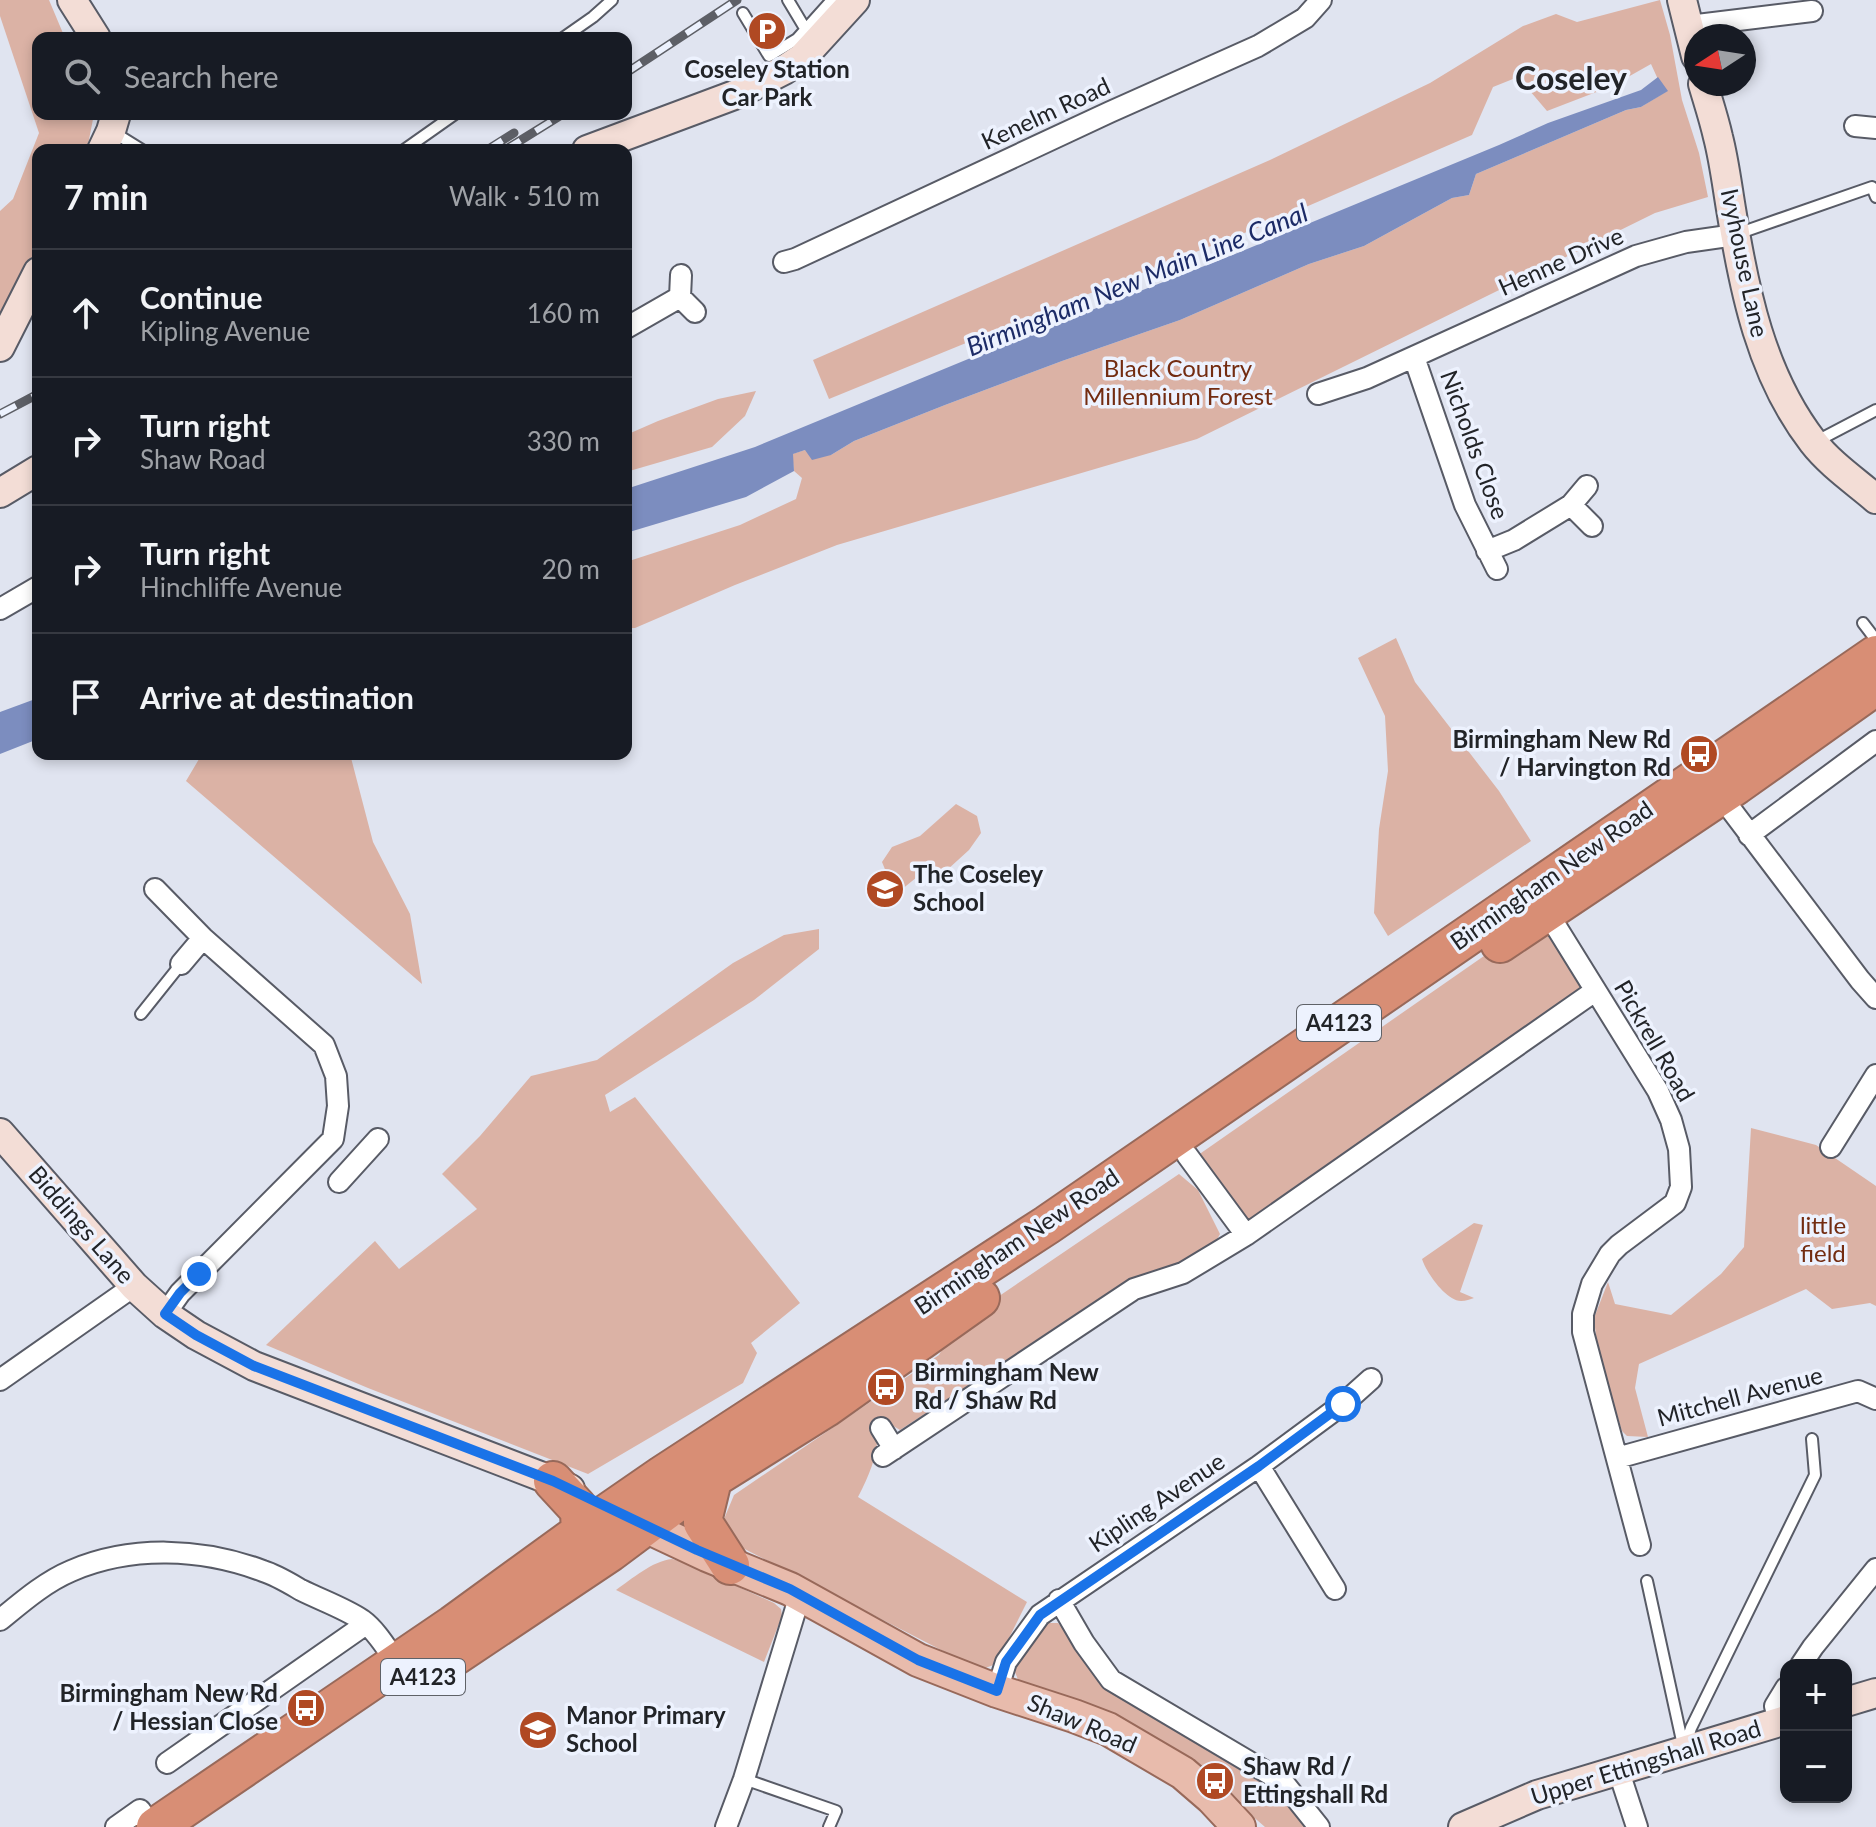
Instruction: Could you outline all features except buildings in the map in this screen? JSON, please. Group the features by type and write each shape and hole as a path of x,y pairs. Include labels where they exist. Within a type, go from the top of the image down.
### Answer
{"highway":[{"name":"Birmingham New Road","path":"1711,784 1870,639"},
{"name":"Birmingham New Road","path":"202,1827 597,1561 613,1523 663,1475 1540,901 1711,784 1876,685"},
{"name":"Birmingham New Road","path":"154,1827 453,1625 613,1523 689,1493 825,1408 1069,1234 1187,1155 1540,901"},
{"path":"712,1480 703,1523 730,1565"},
{"path":"553,1481 580,1513 613,1523"}],"main road":[{"name":"Shaw Road","path":"613,1523 790,1589 918,1660 1108,1729 1183,1773 1239,1827"}],"street":[{"path":"72,0 92,32"},
{"path":"603,144 737,94 784,70 802,58 855,0"},
{"name":"Kenelm Road","path":"784,262 1258,46 1305,18 1321,0"},
{"path":"1686,13 1812,11"},
{"name":"Ivyhouse Lane","path":"1706,96 1718,136 1756,330 1772,373 1796,418 1814,442 1876,499"},
{"name":"Henne Drive","path":"1318,394 1367,378 1636,256 1686,242 1735,235"},
{"path":"632,326 687,304 681,275"},
{"path":"0,347 32,284"},
{"name":"Nicholds Close","path":"1414,357 1465,505 1492,560 1514,540 1571,505 1587,486"},
{"path":"0,493 32,474"},
{"path":"1571,505 1592,526"},
{"path":"0,609 32,590"},
{"path":"1749,835 1876,741"},
{"path":"1711,784 1876,998"},
{"path":"155,889 203,938 324,1045 336,1076 338,1106 333,1139 190,1283 165,1314 209,1343 254,1366 553,1481"},
{"name":"Pickrell Road","path":"1540,901 1658,1091 1679,1149 1681,1187 1675,1203 1610,1254 1592,1284 1583,1314 1583,1332 1640,1545"},
{"path":"181,964 203,938"},
{"path":"881,1428 889,1453 1134,1289 1183,1273 1246,1235 1595,991"},
{"path":"1831,1147 1876,1075"},
{"name":"Biddings Lane","path":"0,1133 134,1286 165,1314"},
{"path":"333,1139 357,1162"},
{"path":"339,1182 378,1139"},
{"path":"1187,1155 1246,1235"},
{"path":"0,1380 134,1286"},
{"name":"Kipling Avenue","path":"997,1691 1006,1662 1040,1615 1259,1466 1343,1404 1371,1379"},
{"name":"Mitchell Avenue","path":"1617,1458 1858,1391 1876,1399"},
{"path":"1259,1466 1335,1589"},
{"path":"0,1620 43,1587 68,1572 95,1562 146,1553 192,1553 229,1560 266,1572 363,1621 397,1663"},
{"path":"1805,1659 1876,1569"},
{"path":"726,1827 744,1779 800,1595"},
{"name":"Shaw Road","path":"1059,1600 1084,1643 1111,1680 1283,1782 1319,1827"},
{"path":"167,1763 366,1624"},
{"path":"1852,1700 1876,1693"},
{"path":"1780,1698 1775,1706 1780,1715"},
{"name":"Upper Ettingshall Road","path":"1469,1825 1537,1795 1780,1722"},
{"path":"1618,1769 1637,1827"},
{"path":"116,1827 140,1810 154,1827"}],"lane":[{"path":"572,32 612,0"},
{"path":"788,0 806,30"},
{"path":"743,13 769,56 806,30 832,0"},
{"path":"412,144 446,120"},
{"path":"110,132 131,144"},
{"path":"1735,235 1872,187 1876,197"},
{"path":"1814,442 1876,410"},
{"path":"1870,639 1876,640"},
{"path":"141,1014 181,964"},
{"path":"1684,1750 1691,1728 1815,1475 1812,1439"},
{"path":"1647,1581 1684,1750"},
{"path":"744,1779 836,1811 829,1827"}],"green space":[{"path":"0,0 49,0 62,32 32,32 32,112 0,16"},
{"name":"Black Country Millennium Forest","path":"1660,0 1708,197 1655,213 1197,439 837,545 632,628 632,560 740,525 796,499 802,478 794,471 792,454 805,450 831,455 854,441 945,405 1180,320 1309,264 1364,246 1452,198 1469,195 1476,174 1626,110 1641,107 1667,91 1661,86 1651,64 1612,86 1547,111 1518,77 1493,87 1472,135 1257,228 829,399 813,360 1270,160 1430,83 1523,26 1556,14 1577,22"},
{"path":"35,120 93,120 88,144 35,144 39,133"},
{"path":"32,151 32,261 0,327 0,211 13,199"},
{"path":"756,391 745,416 712,447 632,470 632,432 718,399"},
{"path":"1396,638 1415,682 1499,791 1531,841 1388,936 1374,913 1379,829 1388,771 1385,716 1358,658"},
{"path":"198,760 352,760 373,842 410,914 422,984 186,781"},
{"path":"956,804 977,816 981,833 969,850 947,870 922,873 901,890 893,889 882,862 892,847 920,836"},
{"path":"1547,912 1595,991 1246,1235 1191,1160"},
{"path":"819,929 819,949 754,1000 605,1095 610,1112 635,1097 800,1303 751,1343 757,1353 743,1383 588,1474 266,1345 375,1241 399,1269 477,1209 442,1174 480,1136 531,1076 597,1060 733,963 784,935"},
{"name":"little field","path":"1751,1128 1816,1145 1876,1186 1876,1306 1870,1303 1832,1309 1806,1289 1639,1364 1635,1388 1648,1437 1627,1436 1622,1431 1598,1355 1594,1318 1608,1282 1615,1304 1671,1315 1721,1274 1744,1247"},
{"path":"1179,1174 1198,1190 1220,1234 1212,1249 1180,1270 1117,1289 900,1430 890,1424 878,1433 872,1466 858,1497 1027,1602 996,1664 980,1670 737,1545 724,1519 734,1495 939,1355 955,1326"},
{"path":"1474,1223 1483,1225 1460,1292 1474,1298 1455,1300 1432,1278 1422,1259"},
{"path":"672,1559 774,1603 781,1609 782,1616 764,1662 616,1590 650,1567"},
{"path":"1046,1623 1058,1623 1070,1636 1096,1678 1118,1695 1279,1794 1307,1827 1265,1827 1183,1756 1118,1717 1048,1689 1020,1684 1014,1670 1021,1651"}],"water":[{"path":"1658,77 1668,91 1641,107 1626,110 1476,174 1469,195 1452,198 1364,246 1309,264 1180,320 945,405 854,441 831,455 812,460 805,450 793,454 794,471 746,497 632,531 632,487 755,447 1007,343 1235,254 1548,123 1641,90"},
{"path":"32,700 32,741 0,754 0,712"}],"railway":[{"path":"632,69 737,0"},
{"path":"515,144 553,120"},
{"path":"497,144 514,133"},
{"path":"0,414 32,397"}],"place":[{"name":"Coseley Station Car Park","path":"767,31"},
{"name":"Birmingham New Rd / Harvington Rd","path":"1699,754"},
{"name":"The Coseley School","path":"885,889"},
{"name":"Birmingham New Rd / Shaw Rd","path":"886,1387"},
{"name":"Birmingham New Rd / Hessian Close","path":"306,1708"},
{"name":"Manor Primary School","path":"538,1730"},
{"name":"Shaw Rd / Ettingshall Rd","path":"1215,1781"}],"district":[{"name":"Coseley","path":"1571,79"}],"route":[{"path":"199,1274 165,1314 223,1350 254,1366 553,1481 611,1511 790,1589 918,1660 997,1691 1006,1662 1040,1615 1259,1466 1343,1404"}],"water label":[{"name":"Birmingham New Main Line Canal","path":"1137,280"}]}
